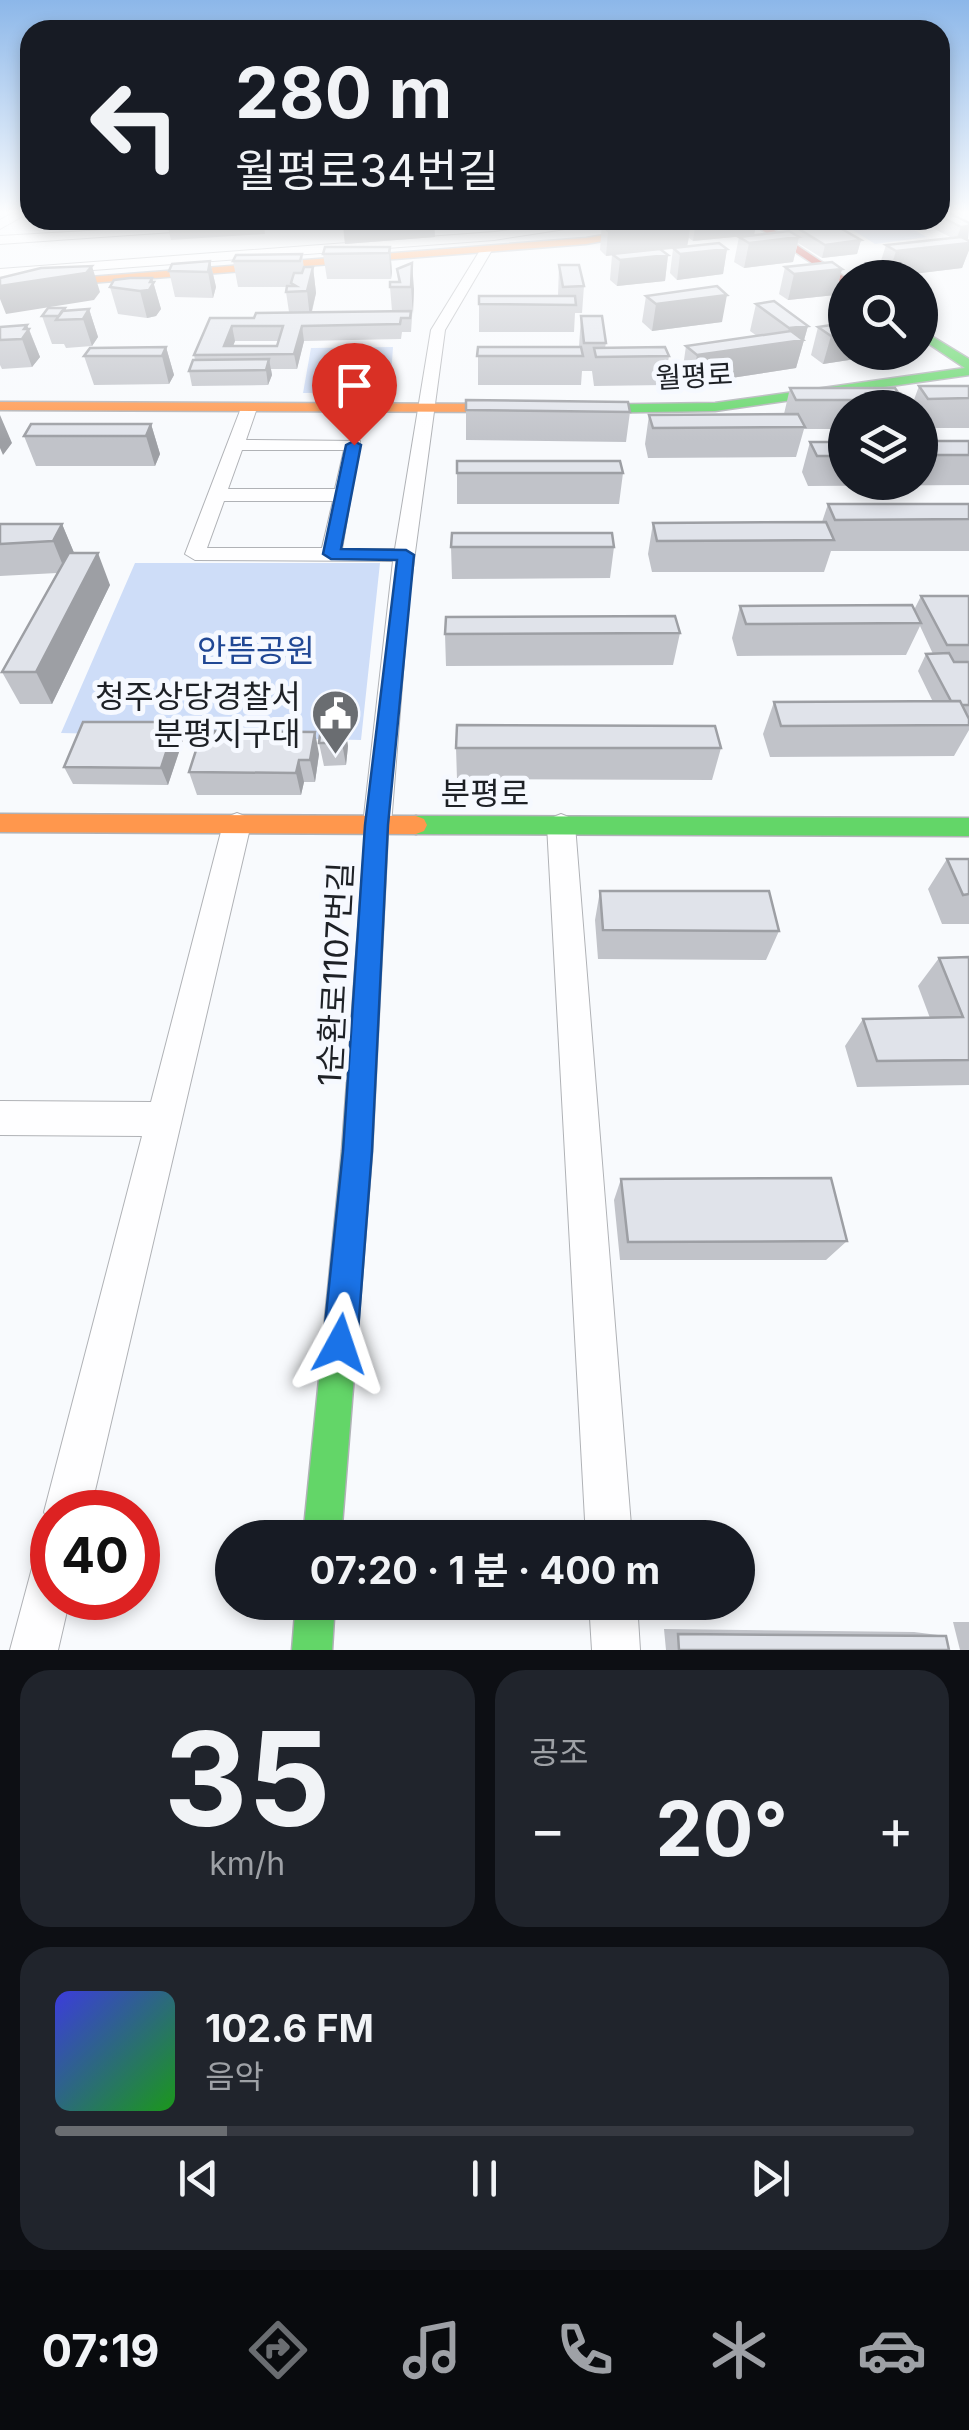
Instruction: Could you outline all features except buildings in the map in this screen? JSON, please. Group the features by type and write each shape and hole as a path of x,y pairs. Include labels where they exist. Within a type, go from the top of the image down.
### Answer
{"street":[{"name":"1순환로1107번길","path":"324,1520 358,1151 377,825 406,555 438,330 467,288"},
{"path":"938,346 969,368"},
{"name":"월평로","path":"0,406 715,408 969,368"},
{"path":"249,408 195,554 406,555"},
{"path":"235,445 354,445 331,554"},
{"path":"216,495 344,495"},
{"name":"분평로","path":"0,823 969,828"},
{"path":"73,1490 236,824"},
{"path":"561,826 608,1520"},
{"path":"0,1118 164,1119"},
{"path":"34,1650 41,1620"},
{"path":"312,1650 314,1620"},
{"path":"614,1620 616,1650"}],"green space":[{"path":"393,347 390,392 303,393 311,348"},
{"name":"안뜸공원","path":"135,563 380,563 361,740 61,733"}],"traffic: fast":[{"path":"938,345 969,365"},
{"path":"577,409 715,407 969,371"},
{"path":"324,1520 357,1151 377,825"},
{"path":"416,825 969,827"},
{"path":"312,1650 314,1620"}],"traffic: slow":[{"path":"0,406 517,408"},
{"path":"0,823 416,825"}],"place":[{"name":"청주상당경찰서 분평지구대","path":"336,756"}],"route":[{"path":"340,1344 358,1151 377,825 398,597 406,555 331,554 354,445"}]}
